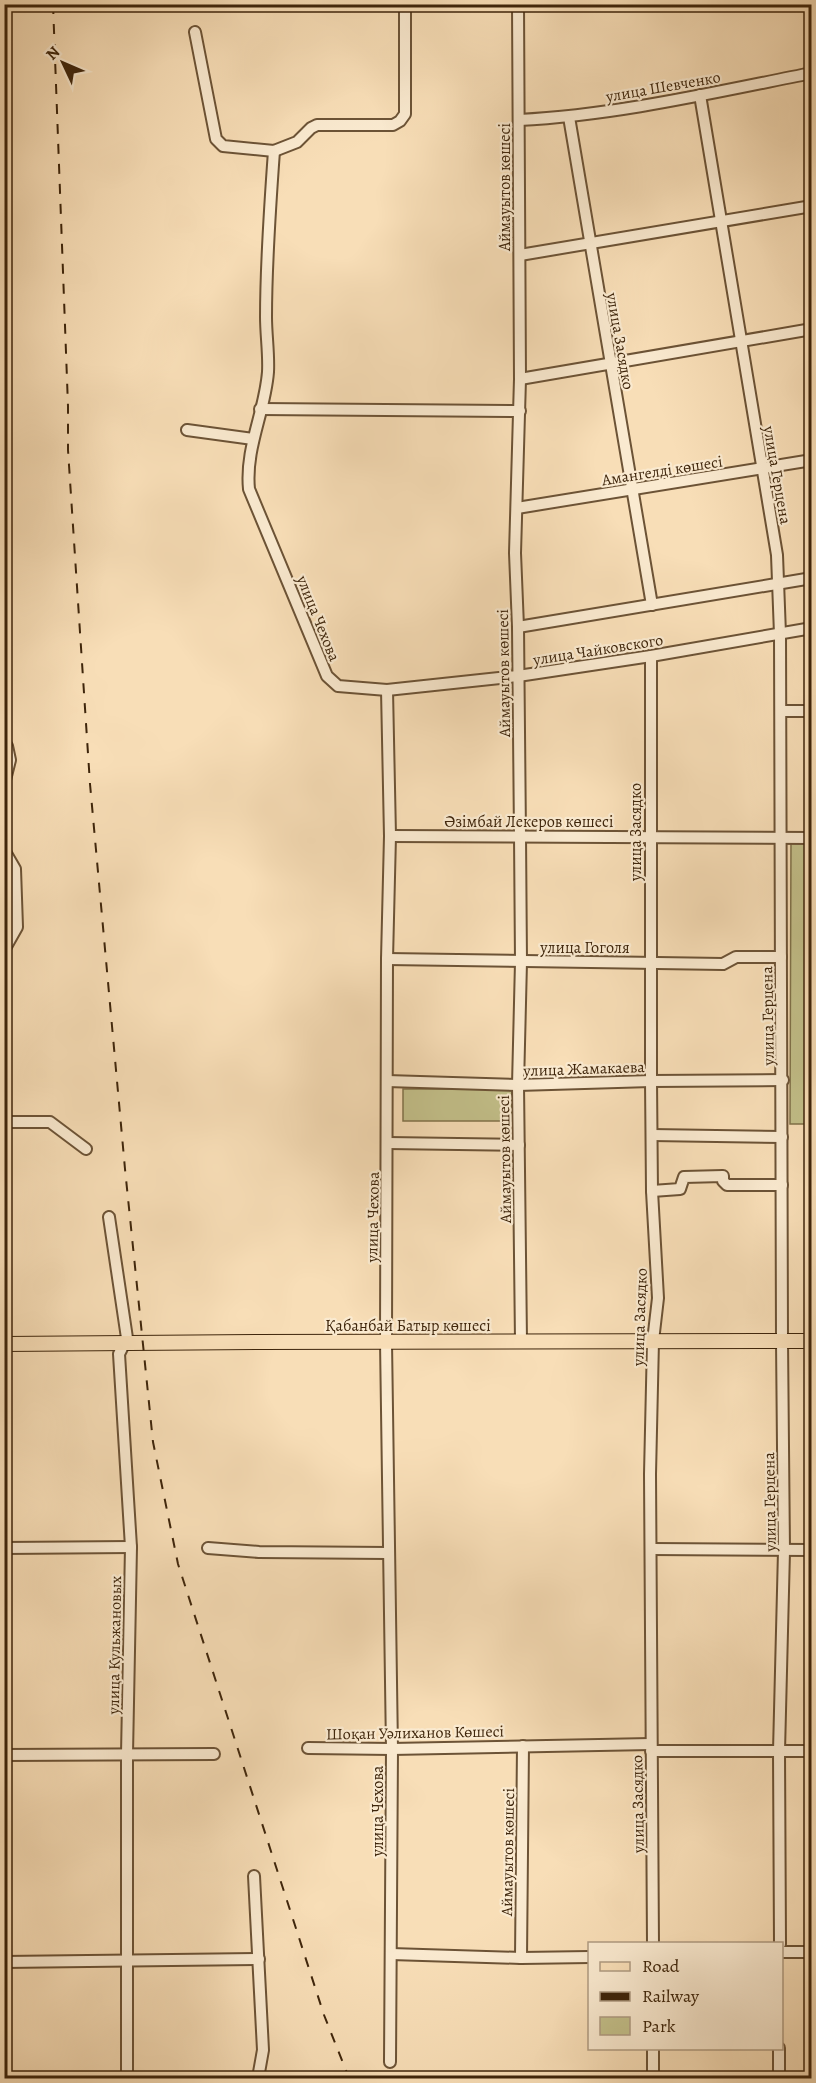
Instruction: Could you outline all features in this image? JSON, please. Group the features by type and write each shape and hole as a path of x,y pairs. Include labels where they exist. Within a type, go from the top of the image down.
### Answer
{"main road":[{"name":"Қабанбай Батыр көшесі","path":"4,1344 812,1341"}],"street":[{"path":"195,32 216,139 223,146 274,151 297,142 317,125 393,125 400,121 405,114 405,4"},
{"name":"Аймауытов көшесі","path":"518,4 520,411 515,553 520,836 518,1086 521,1341"},
{"name":"улица Шевченко","path":"519,120 569,117 812,73"},
{"name":"улица Герцена","path":"700,95 777,555 781,711 783,1080 784,1551 779,1751 780,1942"},
{"name":"улица Засядко","path":"569,117 652,605"},
{"name":"улица Чехова","path":"274,151 267,295 268,372 247,473 249,489 327,676 338,686 387,690 390,836 387,959 386,1342 392,1749 390,2062"},
{"path":"520,255 812,206"},
{"path":"520,379 812,329"},
{"path":"260,409 520,411"},
{"path":"186,430 253,439"},
{"name":"Амангелді көшесі","path":"517,508 812,460"},
{"path":"518,627 812,578"},
{"name":"улица Чайковского","path":"387,690 518,676 812,628"},
{"name":"улица Засядко","path":"651,656 652,1191 658,1298 653,1341 650,1474 653,1942"},
{"path":"781,711 812,711"},
{"path":"4,784 10,760 7,746"},
{"name":"Әзімбай Лекеров көшесі","path":"390,836 812,838"},
{"path":"4,850 15,869 17,910 17,927 4,950"},
{"name":"улица Гоголя","path":"387,959 723,964 735,957 781,957"},
{"name":"улица Жамакаева","path":"387,1081 518,1086 651,1081 783,1080"},
{"path":"4,1122 50,1122 86,1149"},
{"path":"652,1135 782,1137"},
{"path":"388,1143 519,1145"},
{"path":"652,1191 680,1189 684,1177 723,1176 723,1181 727,1185 782,1185"},
{"name":"улица Кульжановых","path":"109,1217 127,1338 119,1354 131,1547 127,1754 127,2079"},
{"path":"4,1548 131,1547"},
{"path":"208,1548 259,1552 388,1553"},
{"path":"651,1549 812,1550"},
{"name":"Аймауытов көшесі","path":"521,1958 523,1746"},
{"path":"651,1747 812,1751"},
{"name":"Шоқан Уәлиханов Көшесі","path":"308,1748 651,1747"},
{"path":"4,1755 214,1754"},
{"path":"254,1876 263,2050 258,2079"},
{"path":"783,1952 812,1952"},
{"path":"391,1954 521,1958 588,1957"},
{"path":"4,1962 259,1959"},
{"path":"653,2050 653,2079"},
{"path":"779,2050 779,2079"}],"green space":[{"path":"791,839 811,839 811,1124 790,1124"},
{"path":"403,1089 512,1089 512,1121 403,1121"}],"railway":[{"path":"53,4 68,450 90,784 125,1169 153,1442 178,1564 324,2015 349,2078"}]}
